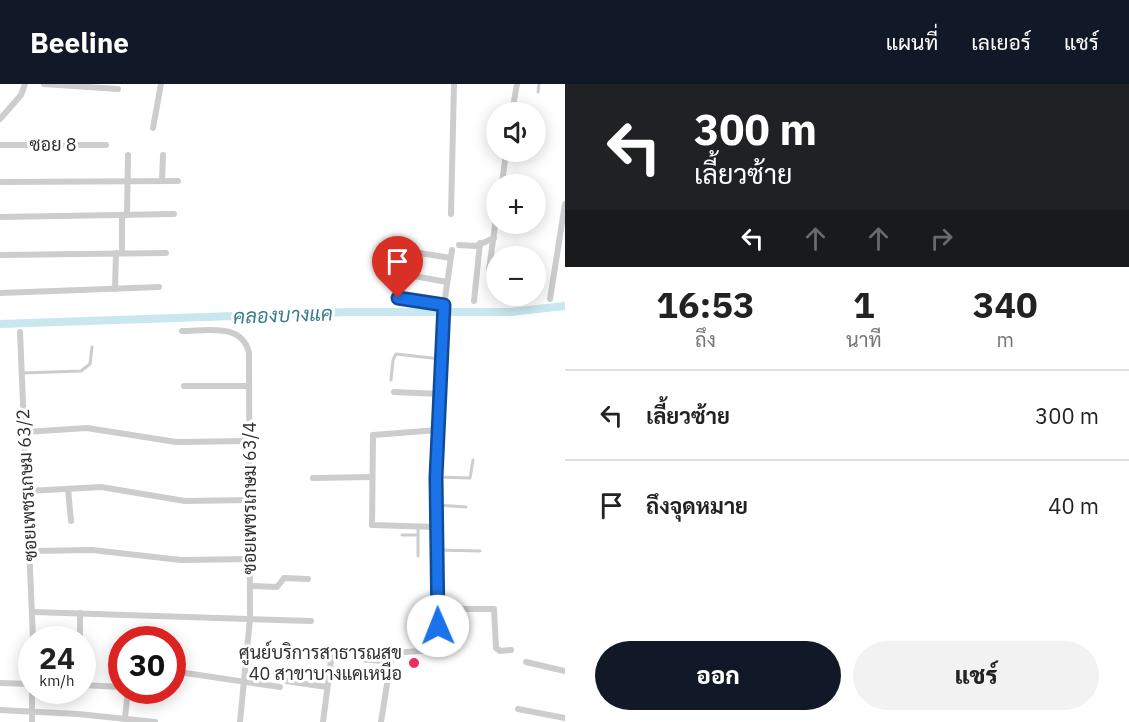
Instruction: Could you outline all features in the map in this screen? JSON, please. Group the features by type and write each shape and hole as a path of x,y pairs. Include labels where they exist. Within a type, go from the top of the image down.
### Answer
{"street":[{"path":"0,119 21,95 25,84"},
{"path":"44,84 118,89"},
{"path":"153,128 161,84"},
{"path":"451,214 454,84"},
{"path":"514,102 517,84"},
{"name":"ซอย 8","path":"0,145 106,145"},
{"path":"115,289 125,215 128,155"},
{"path":"162,181 163,155"},
{"path":"0,182 178,181"},
{"path":"550,299 565,204"},
{"path":"0,218 174,214"},
{"path":"493,246 494,234"},
{"path":"459,245 471,247 494,238"},
{"path":"474,301 480,243"},
{"path":"381,722 393,652 433,650 436,647 438,609 436,477 444,305 452,250"},
{"path":"407,251 450,258"},
{"path":"0,255 166,253"},
{"path":"403,274 447,282"},
{"path":"0,293 159,287"},
{"path":"398,298 444,305"},
{"name":"ซอยเพชรเกษม 63/4","path":"182,332 222,330 241,337 249,353 251,586 240,722"},
{"name":"ซอยเพชรเกษม 63/2","path":"20,332 33,626"},
{"path":"184,386 249,386"},
{"path":"394,392 441,394"},
{"path":"25,432 87,428 176,442 251,441"},
{"path":"436,527 372,525 372,477 374,433 438,430"},
{"path":"313,477 372,477"},
{"path":"28,491 101,487 185,501 251,500"},
{"path":"68,489 71,521"},
{"path":"31,551 106,551 181,560 251,560"},
{"path":"251,586 277,587 284,578 308,579"},
{"path":"438,609 494,609 495,648 500,651 511,650"},
{"path":"34,612 311,621"},
{"path":"80,614 80,626"},
{"path":"323,722 332,653"},
{"path":"526,662 565,671"},
{"path":"186,673 280,687"},
{"path":"286,681 327,687"},
{"path":"0,683 18,685"},
{"path":"32,704 32,722"},
{"path":"125,718 126,704"},
{"path":"518,709 565,718"},
{"path":"0,710 155,722"}],"lane":[{"path":"538,92 539,84"},
{"path":"22,373 81,370 90,364 92,347"},
{"path":"391,380 393,360 396,354 443,359"},
{"path":"436,477 470,478 473,460"},
{"path":"436,505 466,507"},
{"path":"418,527 418,556"},
{"path":"402,535 418,535"},
{"path":"436,550 480,551"},
{"path":"364,661 390,663"}],"waterway":[{"name":"คลองบางแค","path":"0,324 348,312 511,312 565,306"}],"place":[{"name":"ศูนย์บริการสาธารณสุข 40 สาขาบางแคเหนือ","path":"414,663"}],"route":[{"path":"398,298 444,305 436,477 438,626"}]}
